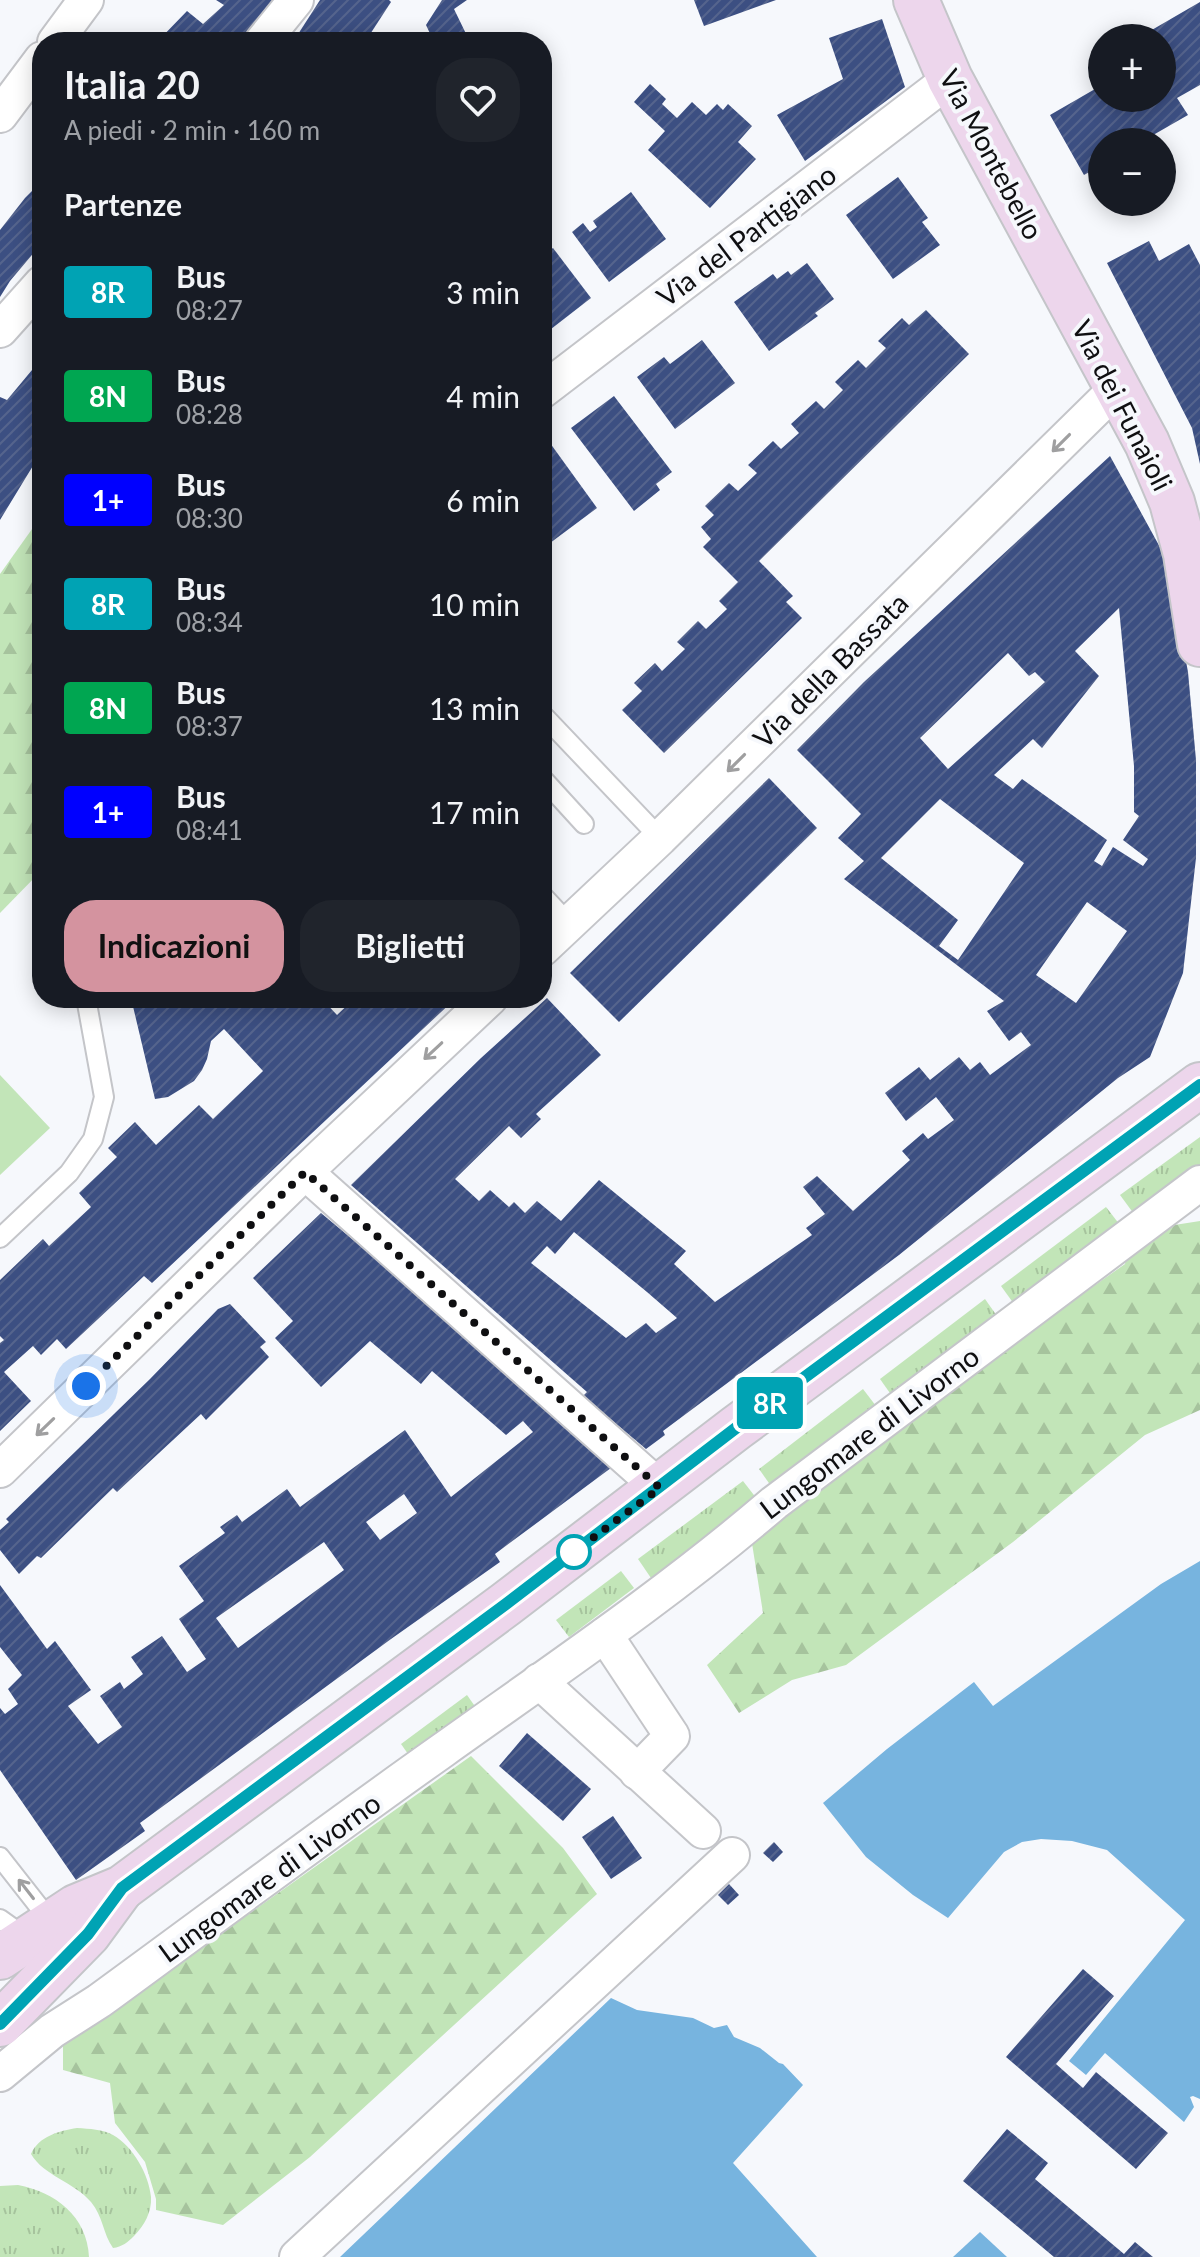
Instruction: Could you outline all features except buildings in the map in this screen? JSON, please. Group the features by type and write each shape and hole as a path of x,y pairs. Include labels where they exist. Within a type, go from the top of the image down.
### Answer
{"main road":[{"name":"Via Montebello","path":"916,0 950,79 1072,306"},
{"name":"Via dei Funaioli","path":"1072,306 1147,443 1172,502 1186,554 1200,644"},
{"path":"18,1935 122,1888 1200,1085"},
{"path":"0,2024 88,1934 122,1888"}],"street":[{"path":"62,32 86,0"},
{"path":"270,32 296,0"},
{"path":"0,115 32,72"},
{"name":"Via del Partigiano","path":"552,383 950,79"},
{"path":"0,330 32,294"},
{"name":"Via della Bassata","path":"552,940 660,838 1117,388"},
{"path":"0,1470 305,1172 479,1008"},
{"path":"305,1172 660,1488"},
{"name":"Lungomare di Livorno","path":"0,2074 52,2031 99,2001 605,1635 719,1550 774,1503 1200,1183"},
{"path":"605,1635 672,1736 637,1772"},
{"path":"539,1681 703,1831"},
{"path":"297,2257 732,1855"}],"lane":[{"path":"552,725 660,838"},
{"path":"552,789 584,824"},
{"path":"552,906 569,924"},
{"path":"0,1238 69,1173 93,1139 104,1097 88,1008"},
{"path":"0,1857 18,1935"}],"green space":[{"path":"32,529 32,880 0,913 0,574"},
{"path":"0,1075 50,1128 0,1175"},
{"path":"1200,1137 1200,1166 1134,1214 1120,1195"},
{"path":"1106,1207 1120,1225 1014,1304 1001,1286"},
{"path":"1200,1221 1200,1410 1145,1435 1013,1542 846,1665 792,1680 739,1713 707,1665 763,1613 751,1537 904,1420 1125,1264 1127,1252 1168,1226"},
{"path":"985,1299 997,1316 892,1396 880,1379"},
{"path":"863,1389 876,1406 771,1486 759,1469"},
{"path":"743,1481 757,1499 651,1578 638,1559"},
{"path":"621,1571 634,1588 569,1637 556,1620"},
{"path":"467,1695 479,1712 413,1761 401,1744"},
{"path":"471,1756 563,1848 597,1894 310,2157 223,2225 156,2210 156,2199 145,2162 115,2123 110,2083 63,2070 63,2046"},
{"path":"77,2128 105,2132 120,2140 139,2162 150,2188 151,2203 147,2218 134,2236 119,2247 113,2248 91,2202 43,2168 31,2154 44,2139"},
{"path":"18,2185 44,2193 67,2208 82,2229 89,2257 0,2257 0,2186"}],"water":[{"path":"1200,1561 1200,2099 1190,2097 1194,2107 1184,2122 1105,2053 1086,2075 1069,2061 1185,1920 1107,1850 1072,1841 1041,1839 1022,1842 1004,1852 948,1918 913,1895 866,1857 823,1803 974,1682 993,1706 1161,1584"},
{"path":"611,1998 637,2010 693,2018 714,2028 727,2025 734,2037 760,2048 783,2064 803,2085 733,2163 817,2257 340,2257"},
{"path":"980,2232 1007,2257 953,2257"}],"bus line":[{"name":"8R","path":"0,2024 88,1934 122,1888 1200,1085"}],"route":[{"path":"86,1386 305,1172 660,1488 574,1552"}]}
